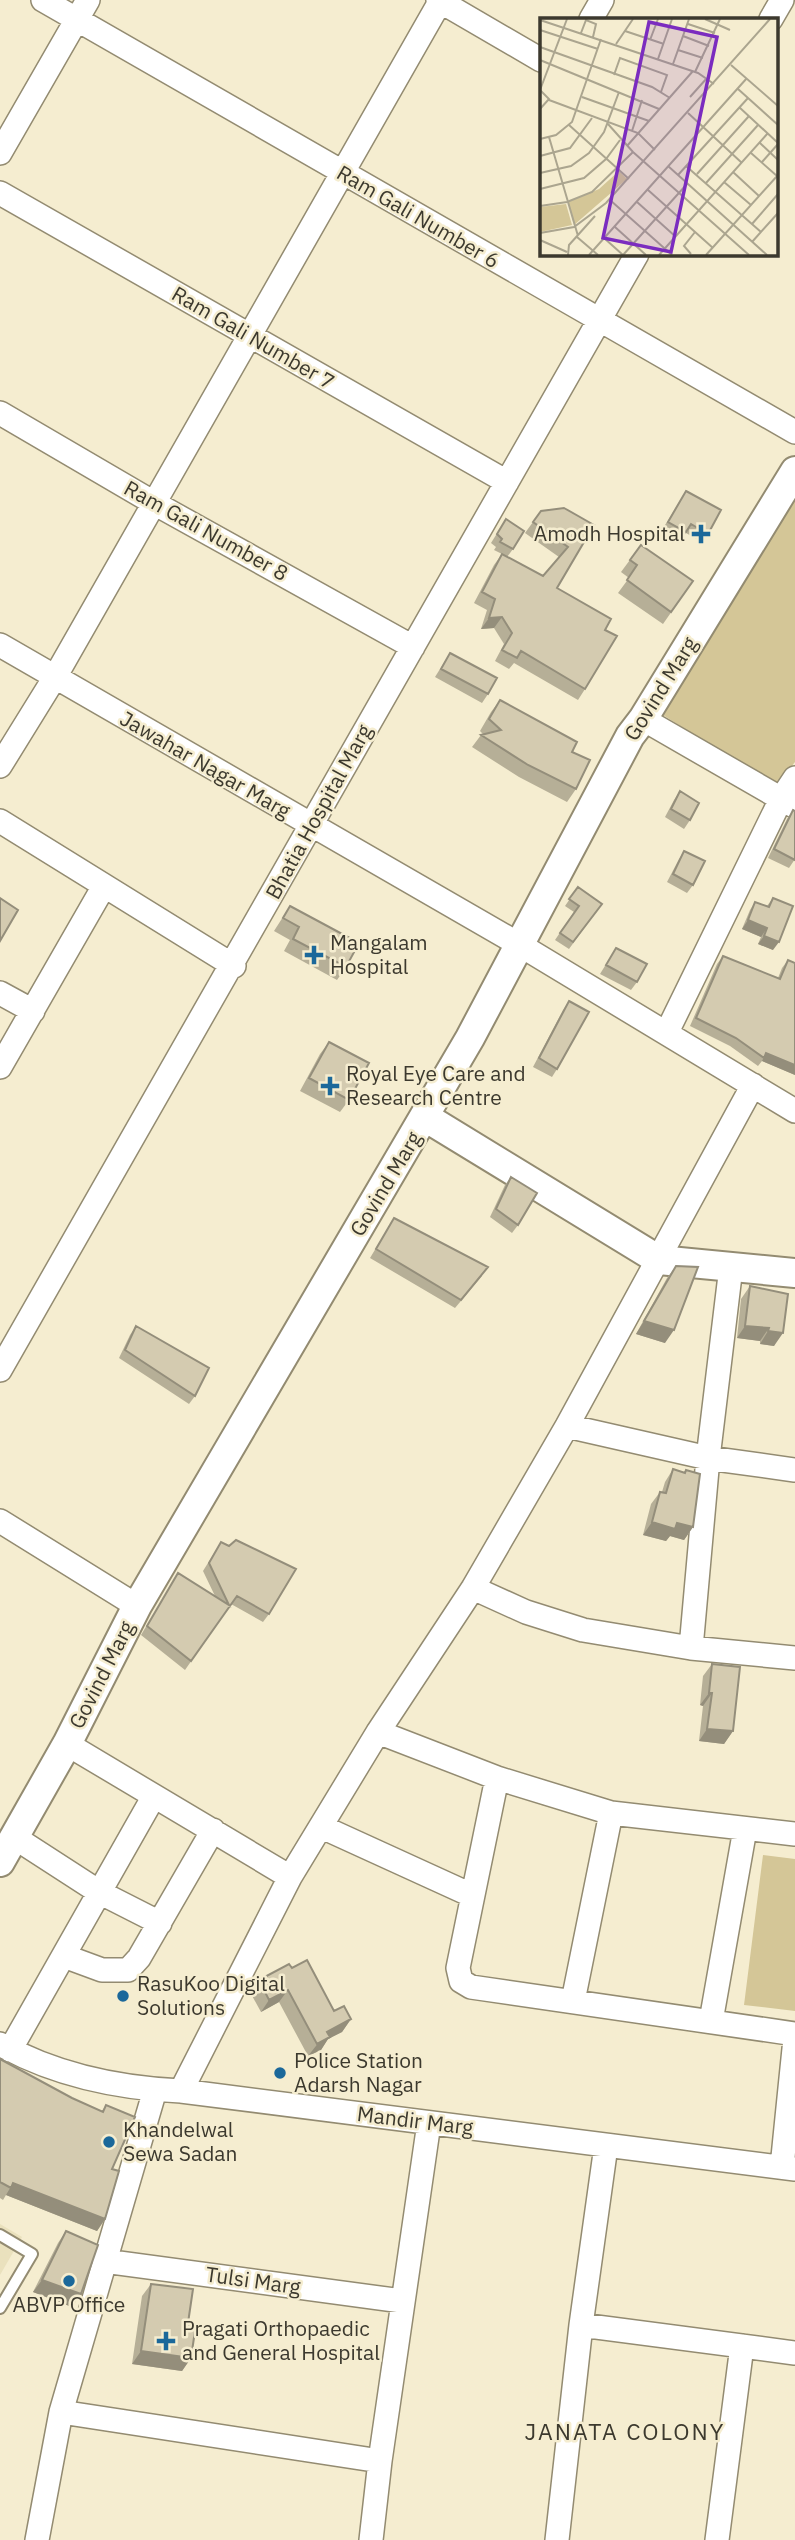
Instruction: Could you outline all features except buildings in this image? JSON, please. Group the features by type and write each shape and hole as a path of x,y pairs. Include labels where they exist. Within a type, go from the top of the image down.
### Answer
{"street":[{"name":"Ram Gali Number 6","path":"43,0 82,10 342,173 795,432"},
{"path":"0,766 55,677 440,0 540,59"},
{"path":"593,18 602,0"},
{"path":"772,18 782,0"},
{"path":"0,153 82,10"},
{"name":"Ram Gali Number 7","path":"0,193 507,482"},
{"name":"Bhatia Hospital Marg","path":"0,1370 637,256"},
{"name":"Ram Gali Number 8","path":"0,412 154,503 413,647"},
{"name":"Govind Marg","path":"0,1862 67,1744 137,1606 425,1117 520,945 630,736 795,471"},
{"name":"Jawahar Nagar Marg","path":"0,645 310,827 520,945 795,1111"},
{"path":"643,719 788,803"},
{"path":"667,1032 788,803 795,778"},
{"path":"0,821 233,966"},
{"path":"0,1067 104,886"},
{"path":"0,993 33,1011"},
{"path":"181,2091 290,1877 378,1732 473,1588 567,1426 753,1085"},
{"path":"425,1117 659,1260 795,1273"},
{"path":"691,1648 708,1458 732,1267"},
{"path":"567,1426 708,1458 795,1470"},
{"path":"0,1521 137,1606"},
{"path":"473,1588 526,1612 583,1630 691,1648 795,1658"},
{"path":"378,1732 497,1778 611,1813 795,1834"},
{"path":"67,1744 290,1877"},
{"path":"497,1778 458,1968 461,1981 471,1987 795,2034"},
{"path":"5,2047 64,1956 154,1797"},
{"path":"573,2001 611,1813"},
{"path":"322,1827 471,1895"},
{"path":"711,2021 745,1829"},
{"path":"64,1956 102,1970 128,1970 160,1923 213,1830"},
{"path":"14,1838 99,1892 160,1923"},
{"path":"789,2168 795,2039"},
{"name":"Mandir Marg","path":"5,2047 121,2088 181,2091 789,2168"},
{"path":"37,2540 61,2412 155,2090"},
{"path":"371,2540 402,2301 429,2123"},
{"path":"557,2540 581,2325 606,2146"},
{"name":"Tulsi Marg","path":"104,2261 402,2301"},
{"path":"581,2325 795,2353"},
{"path":"718,2540 742,2346"},
{"path":"61,2412 380,2461"}],"lane":[{"path":"0,2235 32,2254 0,2308"}],"shaded area":[{"path":"795,498 795,762 776,786 663,715"},
{"path":"763,1855 795,1859 795,2011 744,2005"},
{"path":"0,2224 22,2237 0,2275"}],"place":[{"name":"Amodh Hospital","path":"701,534"},
{"name":"Mangalam Hospital","path":"314,955"},
{"name":"Royal Eye Care and Research Centre","path":"330,1086"},
{"name":"RasuKoo Digital Solutions","path":"123,1996"},
{"name":"Police Station Adarsh Nagar","path":"280,2073"},
{"name":"Khandelwal Sewa Sadan","path":"109,2142"},
{"name":"ABVP Office","path":"69,2281"},
{"name":"Pragati Orthopaedic and General Hospital","path":"166,2341"}],"district":[{"name":"JANATA COLONY","path":"625,2432"}]}
